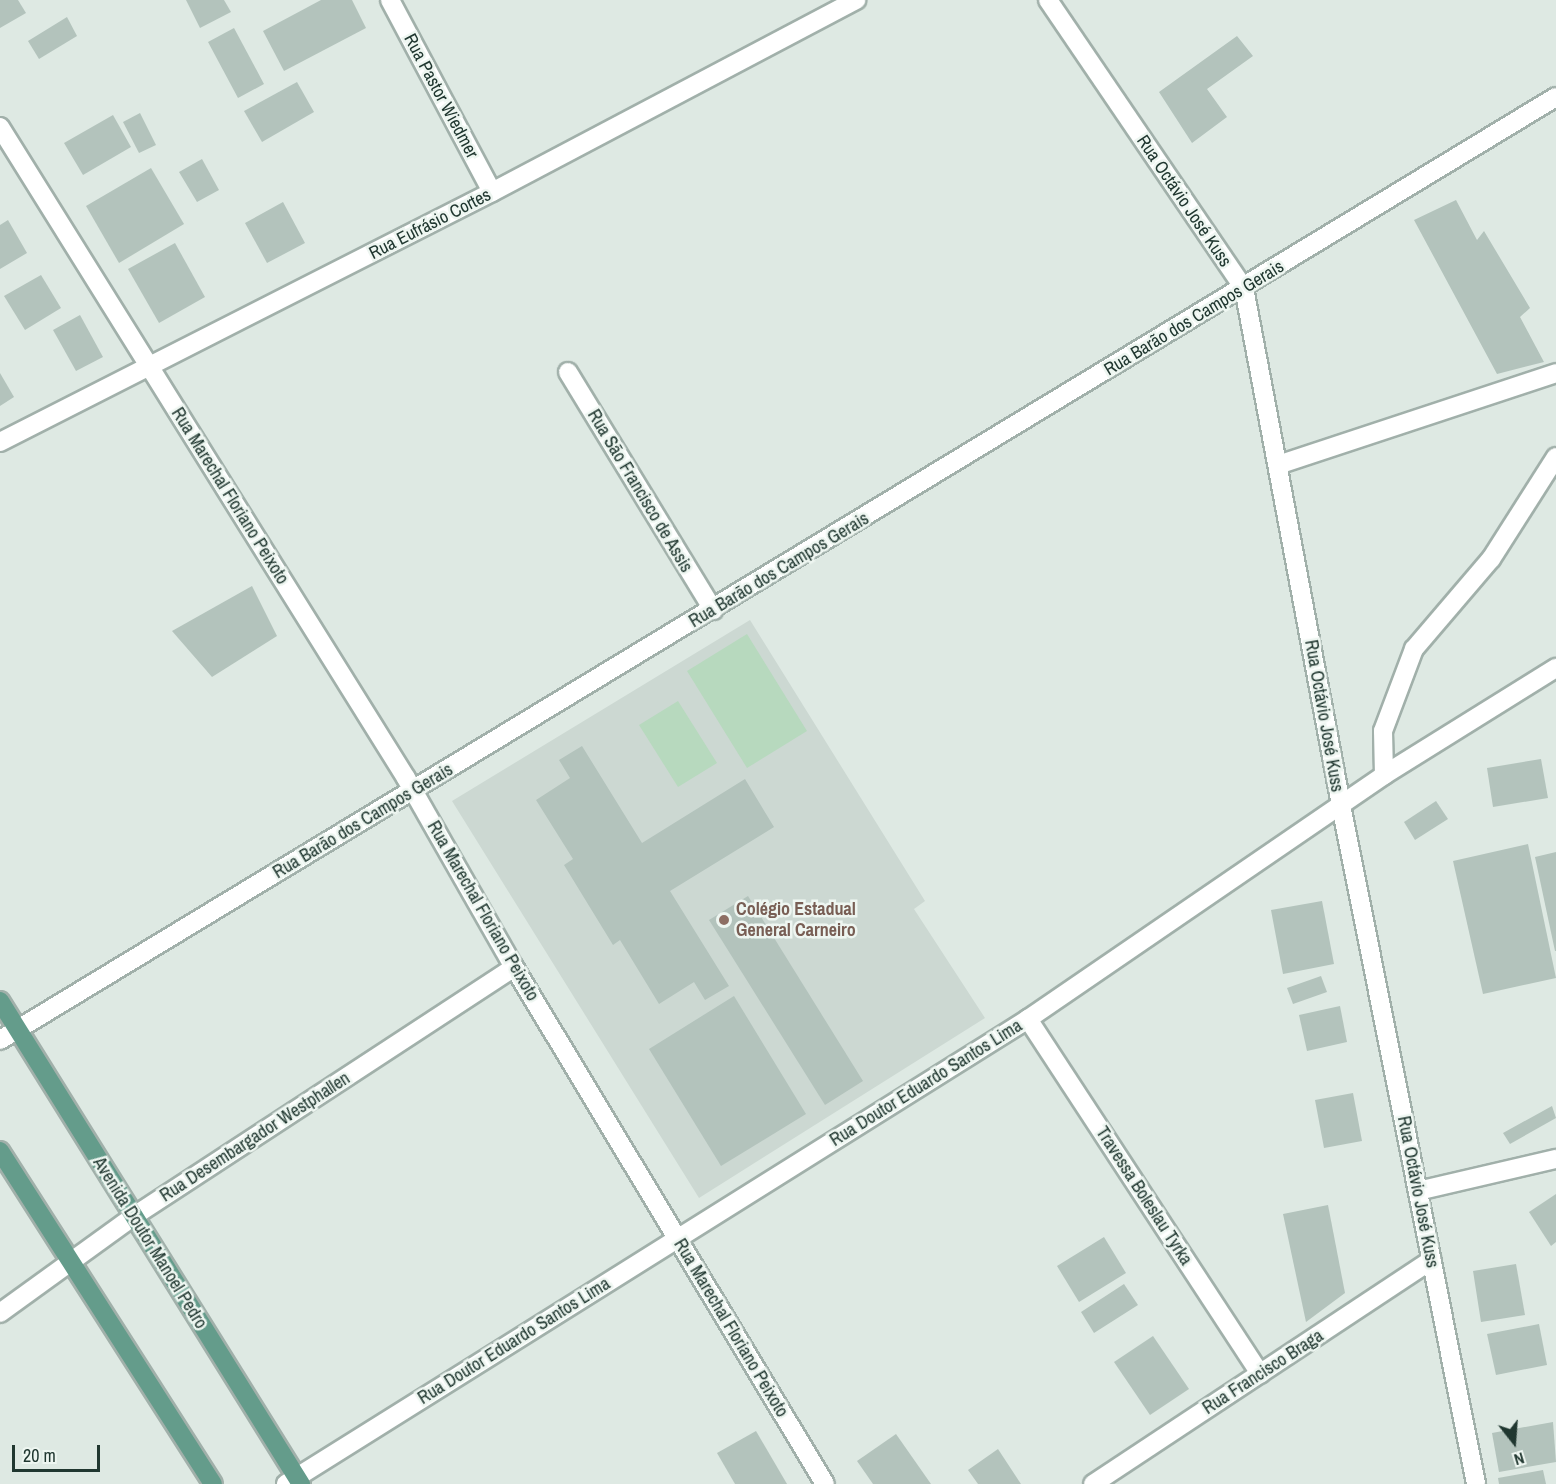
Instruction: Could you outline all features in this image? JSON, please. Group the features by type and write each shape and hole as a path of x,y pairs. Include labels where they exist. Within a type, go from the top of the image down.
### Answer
{"main road":[{"name":"Avenida Doutor Manoel Pedro","path":"0,1001 134,1216 294,1482"},
{"path":"0,1151 72,1259 213,1484"}],"street":[{"name":"Rua Pastor Wiedmer","path":"390,0 492,192"},
{"name":"Rua Eufrásio Cortes","path":"0,442 492,192 856,0"},
{"name":"Rua Octávio José Kuss","path":"1048,0 1244,288 1341,805 1476,1484"},
{"name":"Rua Barão dos Campos Gerais","path":"0,1040 1556,97"},
{"name":"Rua Marechal Floriano Peixoto","path":"0,128 413,790 514,967 825,1484"},
{"name":"Rua São Francisco de Assis","path":"568,372 712,610"},
{"path":"1278,465 1556,373"},
{"path":"1384,775 1383,731 1413,649 1491,559 1556,457"},
{"name":"Rua Doutor Eduardo Santos Lima","path":"294,1482 1028,1019 1384,775 1556,668"},
{"name":"Rua Desembargador Westphallen","path":"0,1313 134,1216 514,967"},
{"name":"Travessa Boleslau Tyrka","path":"1028,1019 1260,1374"},
{"path":"1418,1191 1556,1159"},
{"name":"Rua Francisco Braga","path":"1093,1484 1432,1260"}],"shaded area":[{"name":"Colégio Estadual General Carneiro","path":"750,620 925,901 914,909 985,1018 699,1198 452,801"}],"green space":[{"path":"747,634 807,731 747,768 687,671"},
{"path":"678,701 717,763 678,787 639,725"}],"building":[{"path":"0,0 18,0 26,13 0,28"},
{"path":"186,0 224,0 231,12 200,28"},
{"path":"321,0 352,0 366,28 284,71 263,31"},
{"path":"67,17 77,36 39,59 28,41"},
{"path":"234,28 264,84 238,98 208,42"},
{"path":"1237,36 1253,56 1207,89 1227,117 1192,143 1159,92"},
{"path":"297,82 314,112 262,142 244,111"},
{"path":"140,113 156,145 139,153 123,122"},
{"path":"113,115 131,147 83,175 64,143"},
{"path":"202,159 219,190 197,202 179,172"},
{"path":"151,168 184,224 119,263 86,206"},
{"path":"1456,200 1477,240 1484,231 1530,308 1520,317 1544,362 1497,374 1414,220"},
{"path":"283,202 305,243 267,263 245,223"},
{"path":"8,220 27,253 0,269 0,225"},
{"path":"175,243 205,297 159,323 128,269"},
{"path":"41,275 61,308 25,330 4,296"},
{"path":"80,315 103,357 76,371 53,330"},
{"path":"0,373 14,397 0,406"},
{"path":"252,586 277,636 212,677 172,631"},
{"path":"582,746 642,843 745,779 774,827 670,891 729,986 705,1000 694,982 659,1004 620,940 613,945 564,865 573,859 536,800 570,778 559,760"},
{"path":"1541,759 1548,798 1493,807 1487,768"},
{"path":"1436,801 1448,819 1415,840 1404,822"},
{"path":"1528,844 1556,978 1483,994 1453,861"},
{"path":"1556,852 1556,951 1555,951 1535,857"},
{"path":"748,896 863,1081 825,1105 709,920"},
{"path":"1322,901 1334,964 1283,974 1271,910"},
{"path":"1321,976 1327,992 1293,1004 1287,988"},
{"path":"734,996 806,1114 721,1166 649,1049"},
{"path":"1340,1006 1347,1042 1307,1051 1299,1015"},
{"path":"1353,1093 1362,1141 1324,1148 1315,1100"},
{"path":"1552,1106 1556,1118 1510,1144 1503,1133"},
{"path":"1556,1194 1556,1242 1551,1246 1529,1212"},
{"path":"1328,1205 1345,1293 1306,1322 1283,1214"},
{"path":"1104,1237 1126,1273 1079,1302 1057,1266"},
{"path":"1516,1264 1525,1315 1481,1322 1473,1271"},
{"path":"1124,1284 1138,1305 1094,1333 1081,1312"},
{"path":"1539,1324 1547,1365 1496,1375 1487,1334"},
{"path":"1153,1336 1189,1389 1150,1415 1114,1362"},
{"path":"1553,1422 1556,1462 1499,1472 1492,1433"},
{"path":"756,1431 787,1484 735,1484 717,1453"},
{"path":"896,1434 931,1484 873,1484 857,1461"},
{"path":"998,1449 1021,1484 978,1484 968,1470"},
{"path":"1543,1470 1546,1484 1499,1484 1498,1478"}],"place":[{"name":"Colégio Estadual General Carneiro","path":"724,920"}]}
